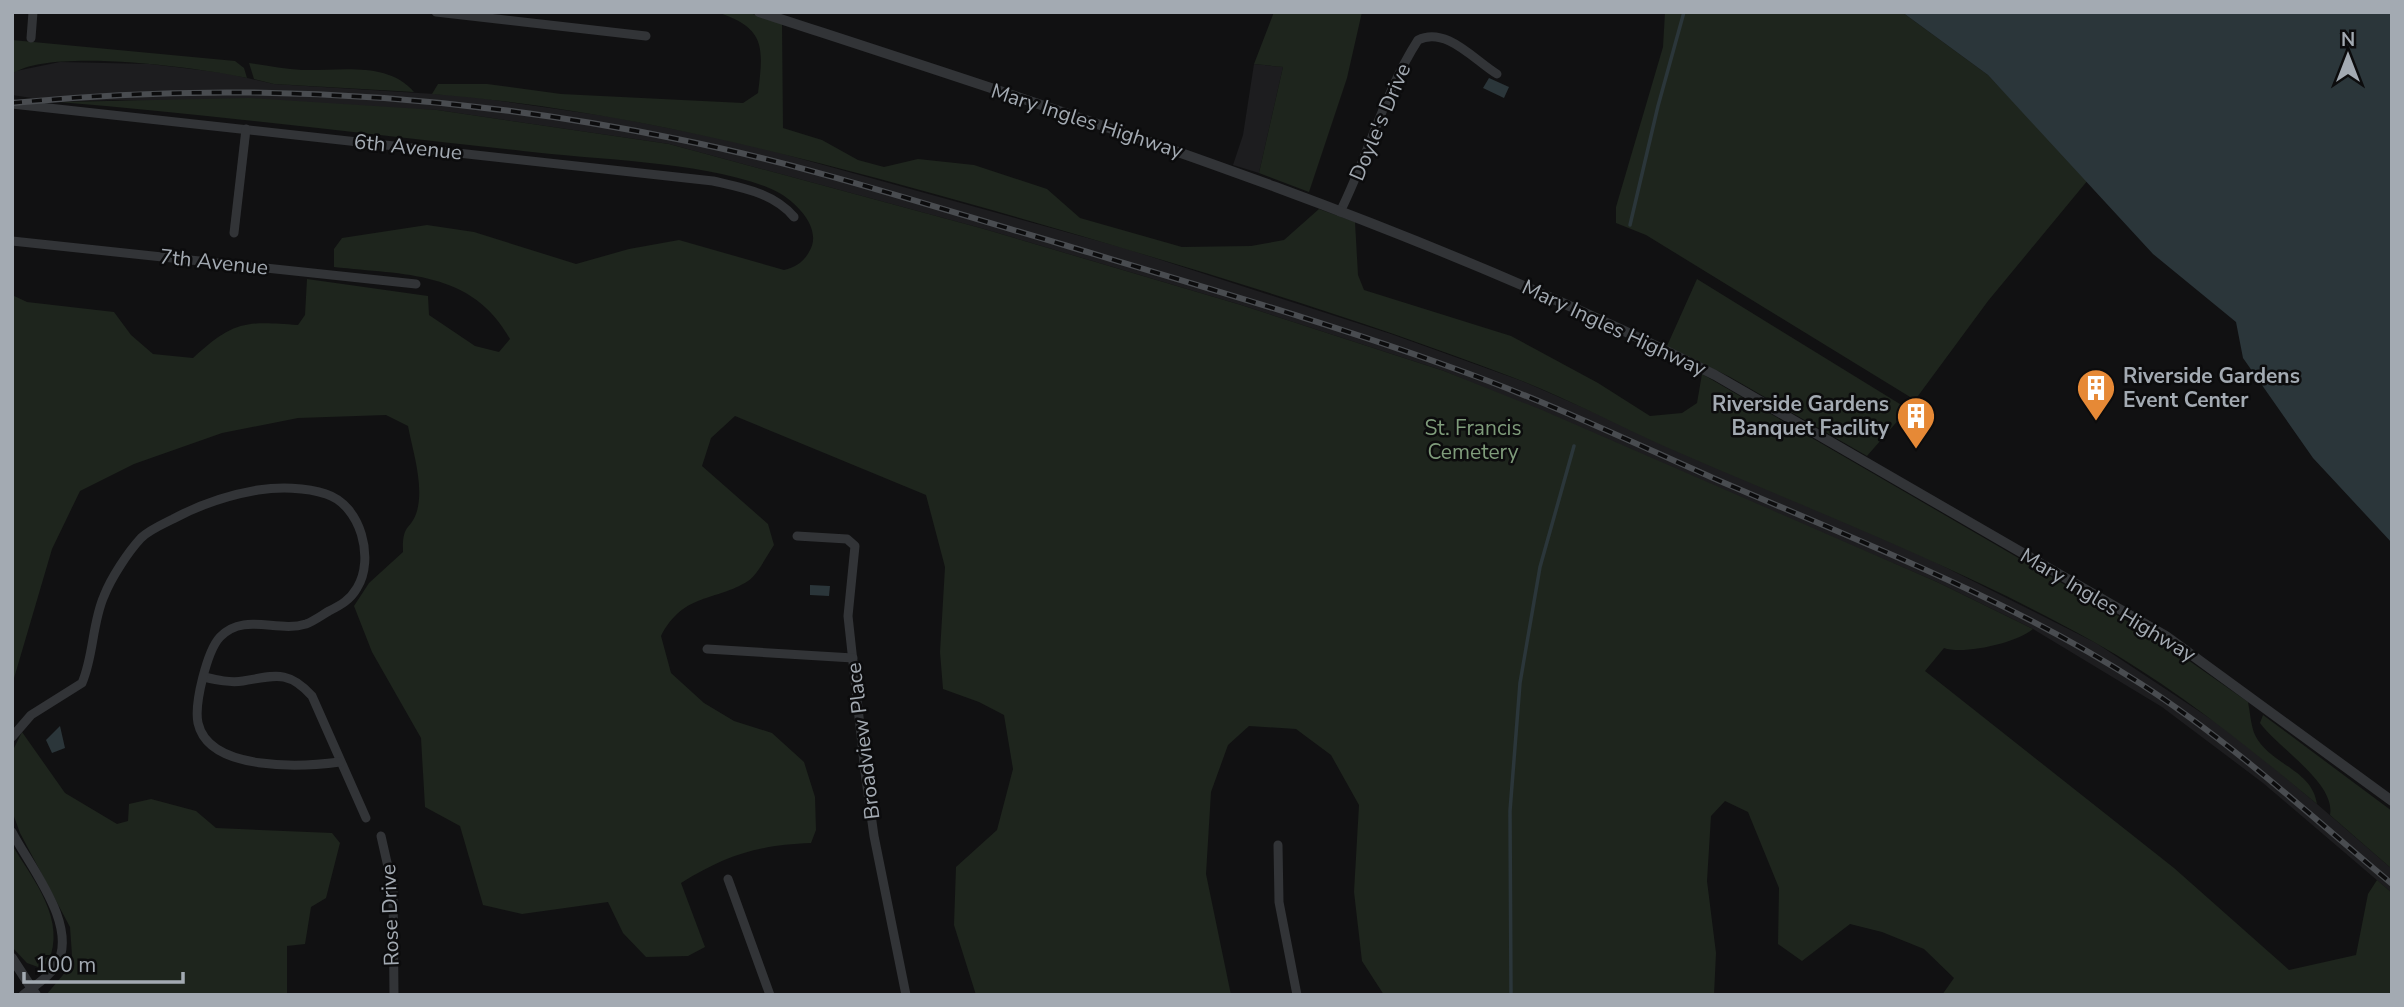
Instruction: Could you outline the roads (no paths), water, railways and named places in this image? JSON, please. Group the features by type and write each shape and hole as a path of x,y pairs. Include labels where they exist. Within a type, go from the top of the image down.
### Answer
{"street":[{"path":"30,38 33,12"},
{"path":"436,12 646,36"},
{"name":"Mary Ingles Highway","path":"759,12 1181,152 1438,249 1611,324 1714,375 2166,636 2392,801"},
{"name":"Doyle's Drive","path":"1340,212 1369,151 1392,88 1418,40 1432,36 1446,39 1497,74"},
{"name":"6th Avenue","path":"12,104 713,181 765,195 780,203 794,217"},
{"path":"234,233 246,129"},
{"name":"7th Avenue","path":"12,241 416,284"},
{"path":"12,737 31,715 82,683 104,595 142,537 197,506 257,490 310,491 326,494 341,502 355,521 364,542 366,565 357,588 346,603 306,624 233,627 212,650 204,677 198,722 205,738 219,751 244,760 323,764 340,762"},
{"name":"Broadview Place","path":"797,536 847,539 855,546 848,597 853,658 874,834 906,995"},
{"path":"707,649 853,658"},
{"path":"204,677 242,681 268,675 291,679 312,696 366,818"},
{"path":"12,832 60,917 62,951 57,964 31,992 12,958"},
{"name":"Rose Drive","path":"381,836 393,889 394,995"},
{"path":"1278,845 1279,902 1297,995"},
{"path":"728,879 770,995"}],"waterway":[{"path":"1630,225 1658,106 1684,12"},
{"path":"1511,995 1510,811 1520,683 1540,567 1574,446"}],"railway":[{"path":"12,103 179,93 346,96 512,111 595,124 726,149 822,174 1356,334 1551,406 1931,572 2038,624 2141,684 2207,730 2392,884"}],"place":[{"name":"Riverside Gardens Event Center","path":"2096,422"},
{"name":"Riverside Gardens Banquet Facility","path":"1916,450"}],"park label":[{"name":"St. Francis Cemetery","path":"1473,440"}]}
